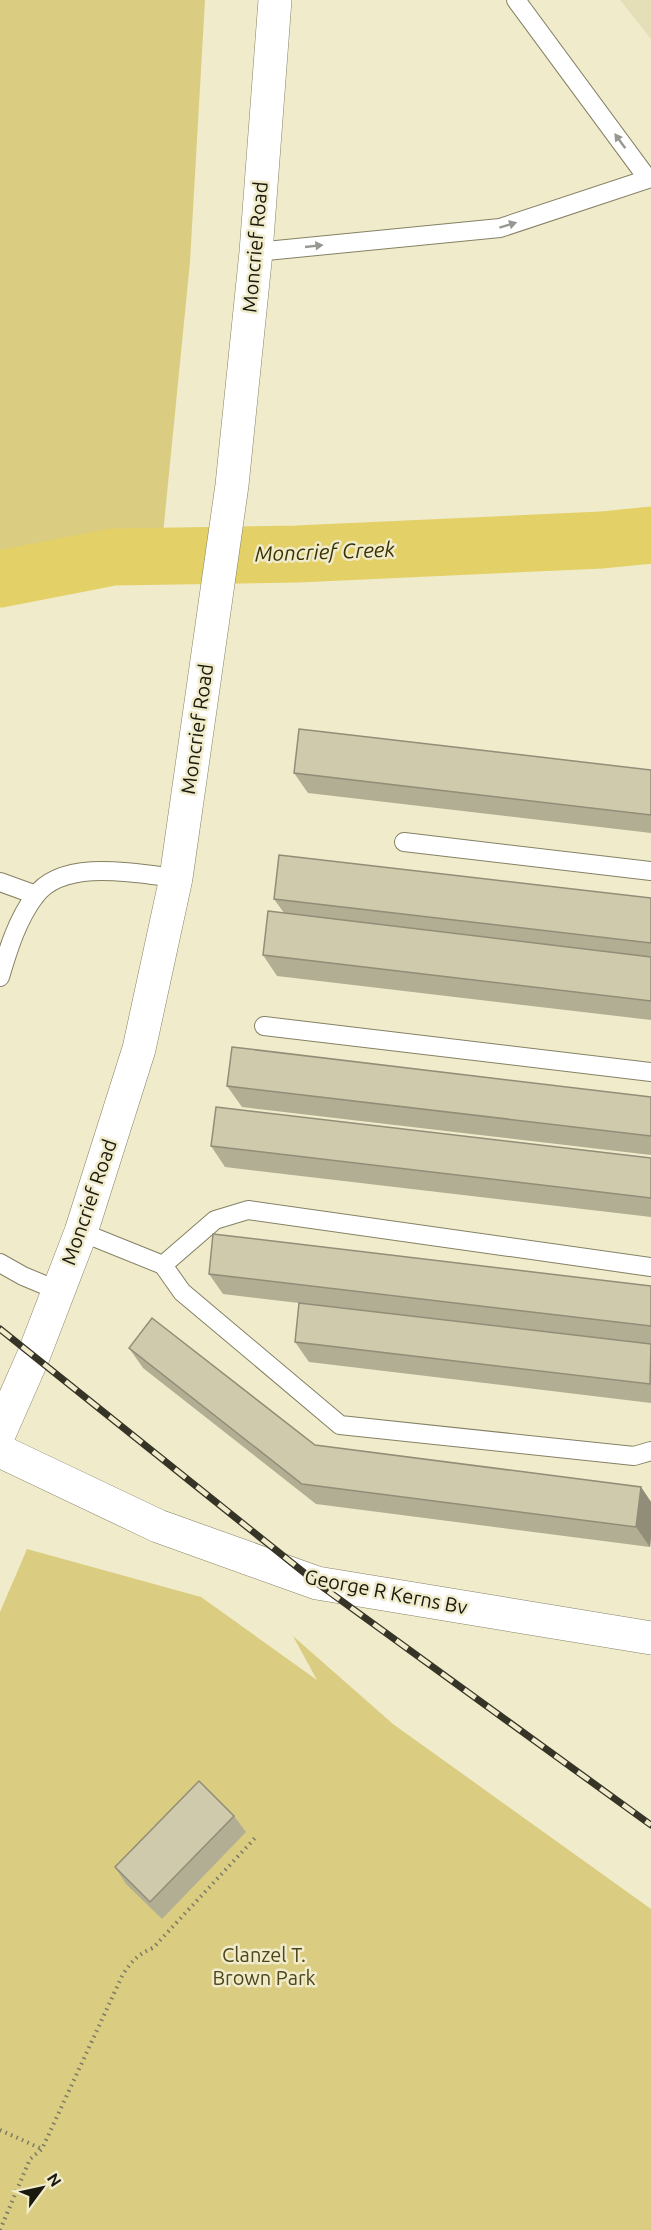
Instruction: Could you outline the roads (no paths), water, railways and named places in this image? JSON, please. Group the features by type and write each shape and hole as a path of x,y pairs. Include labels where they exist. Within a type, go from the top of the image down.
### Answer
{"main road":[{"name":"Moncrief Road","path":"0,1432 33,1357 81,1232 139,1049 176,878 232,485 256,252 275,0"},
{"name":"George R Kerns Bv","path":"0,1451 158,1526 316,1583 651,1638"}],"lane":[{"path":"256,252 500,228 650,181 516,0"},
{"path":"404,842 651,871"},
{"path":"0,977 22,918 36,895 50,883 67,874 89,871 137,873 176,878"},
{"path":"0,882 36,895"},
{"path":"264,1026 651,1072"},
{"path":"163,1265 215,1220 248,1210 651,1267"},
{"path":"81,1232 163,1265 182,1292 340,1425 634,1456 651,1451"},
{"path":"0,1263 58,1291"}],"waterway":[{"name":"Moncrief Creek","path":"0,579 113,557 297,554 602,540 651,535"}],"railway":[{"path":"0,1329 317,1583 651,1825"}],"park label":[{"name":"Clanzel T. Brown Park","path":"264,1966"}]}
